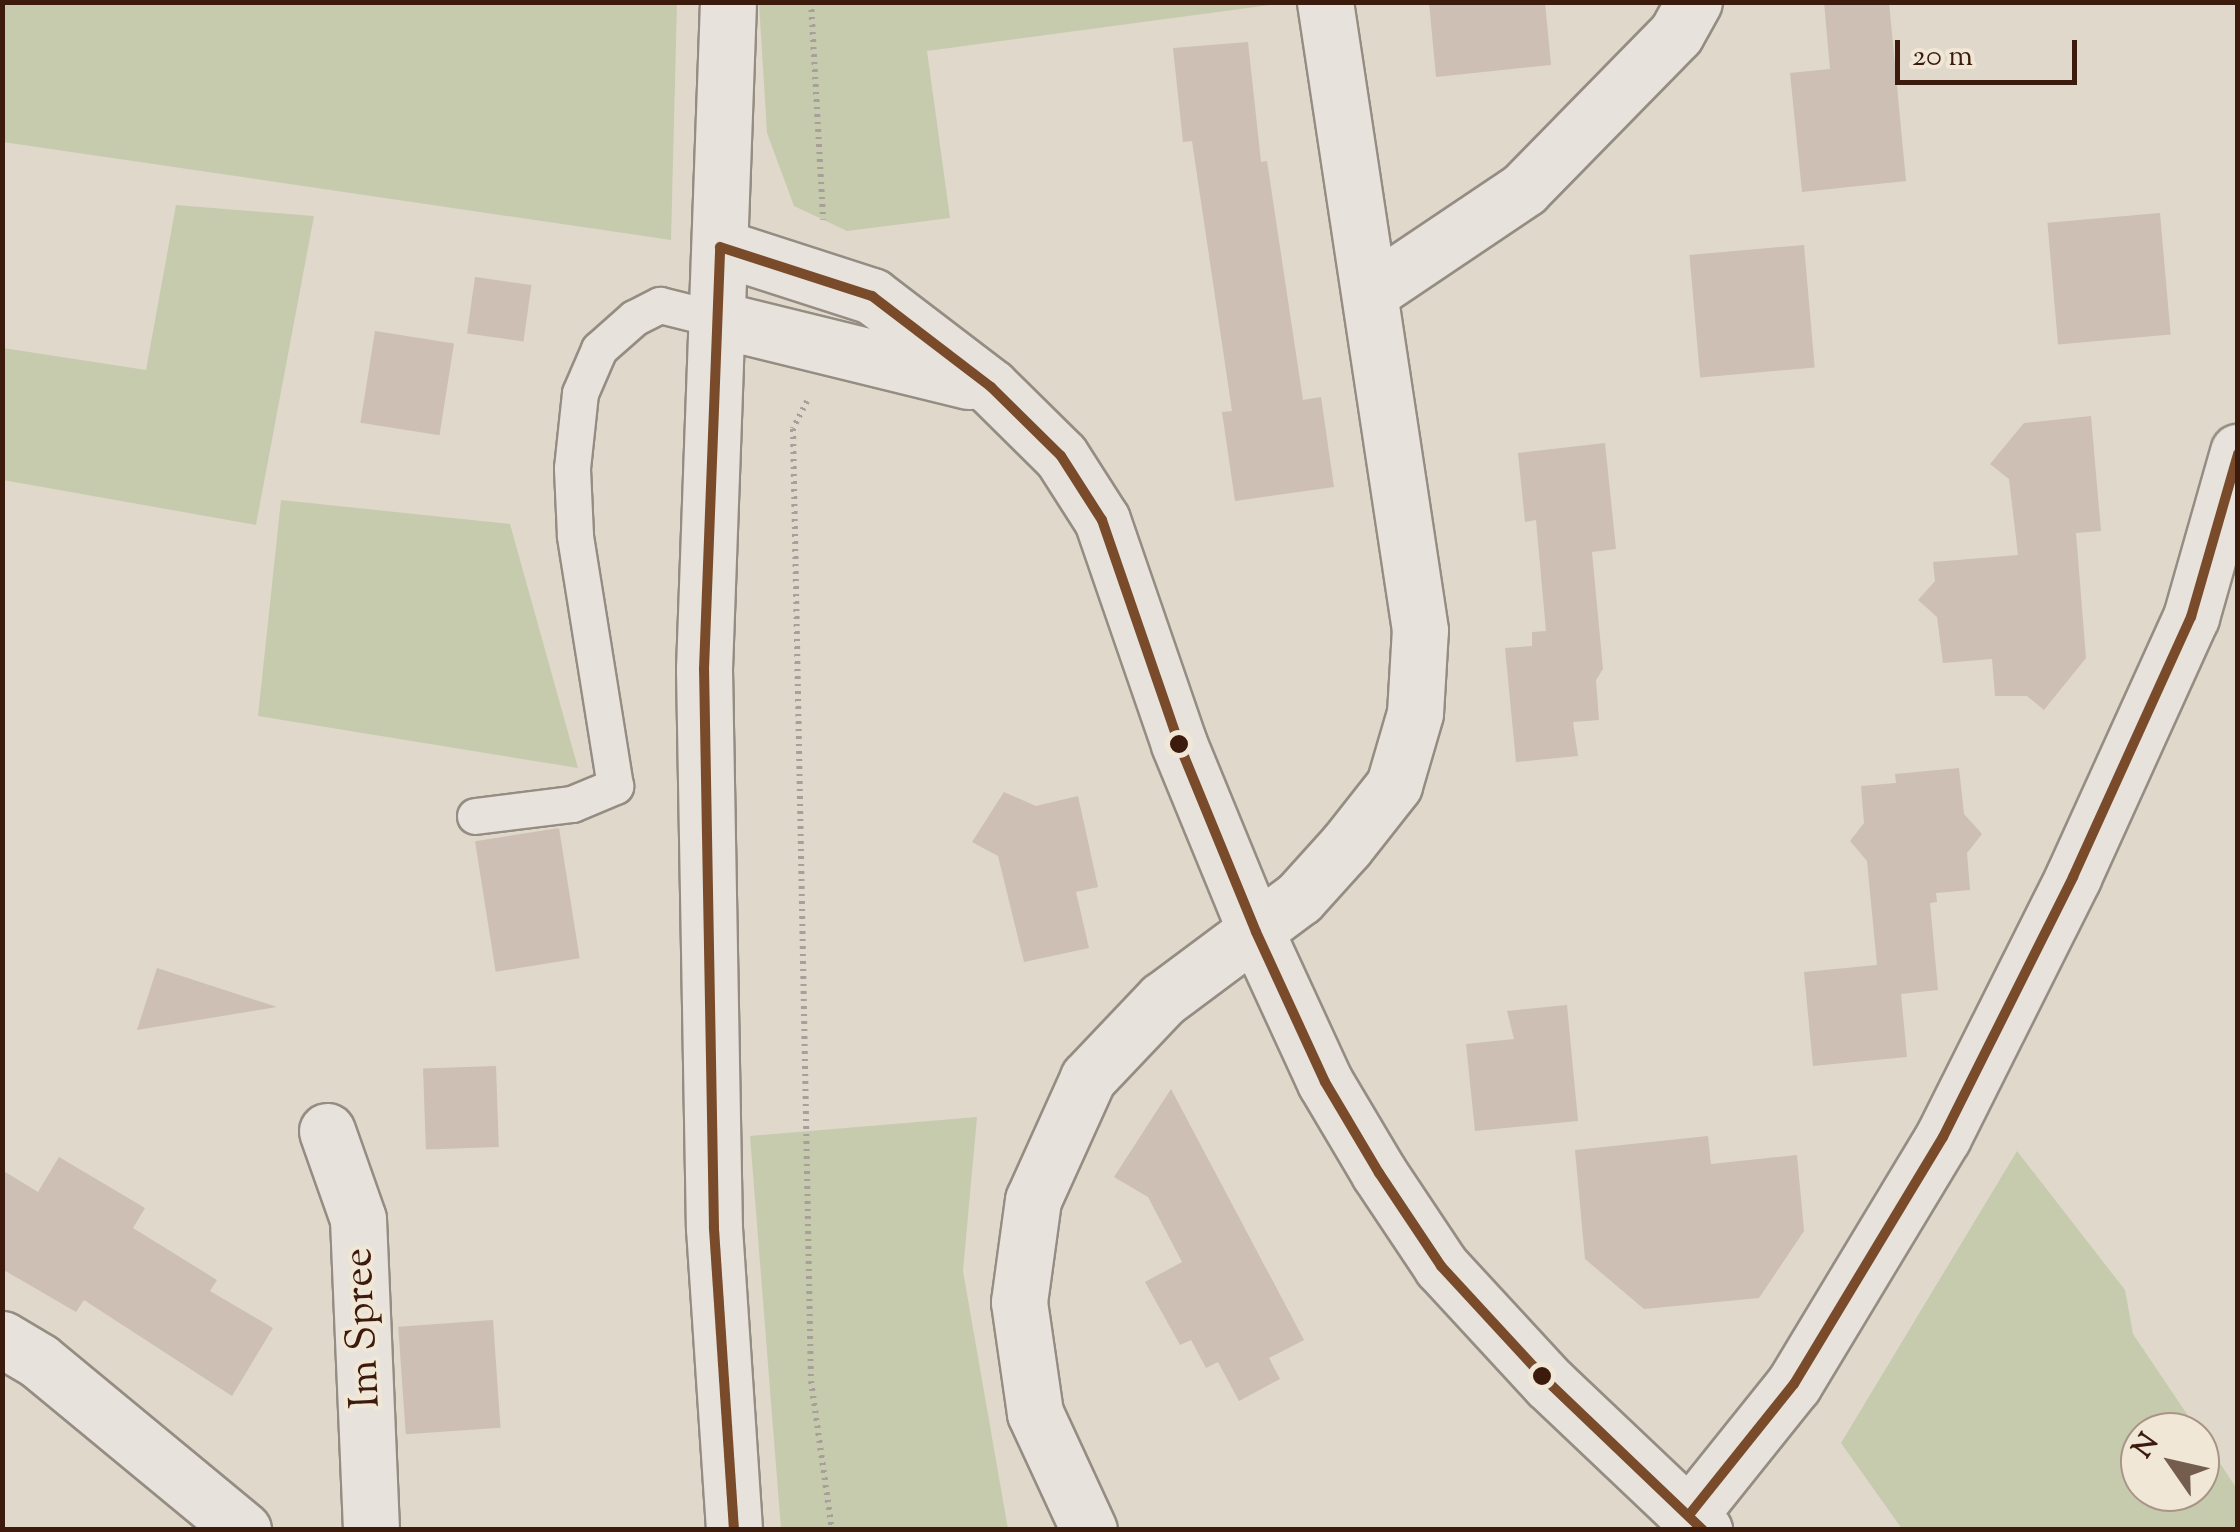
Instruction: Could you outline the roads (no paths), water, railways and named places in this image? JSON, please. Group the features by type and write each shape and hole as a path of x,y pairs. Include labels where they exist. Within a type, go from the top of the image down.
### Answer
{"street":[{"path":"728,2 704,689 714,1228 734,1530"},
{"path":"1089,1530 1036,1412 1019,1302 1033,1200 1088,1078 1162,1000 1299,898 1394,785 1415,712 1420,630 1325,2"},
{"path":"1371,292 1524,189 1676,34 1694,2"},
{"path":"720,247 872,296 991,387 1061,456 1102,520 1179,744 1256,932 1325,1082 1442,1266 1550,1384 1696,1522 1794,1384 1944,1137 2073,878 2191,617 2238,452"},
{"path":"716,319 991,387"},
{"name":"Im Spree","path":"327,1131 358,1219 371,1530"},
{"path":"2,1339 39,1361 243,1530"}],"lane":[{"path":"475,816 572,804 615,786 575,534 572,468 580,393 599,349 634,318 660,305 716,319"}]}
